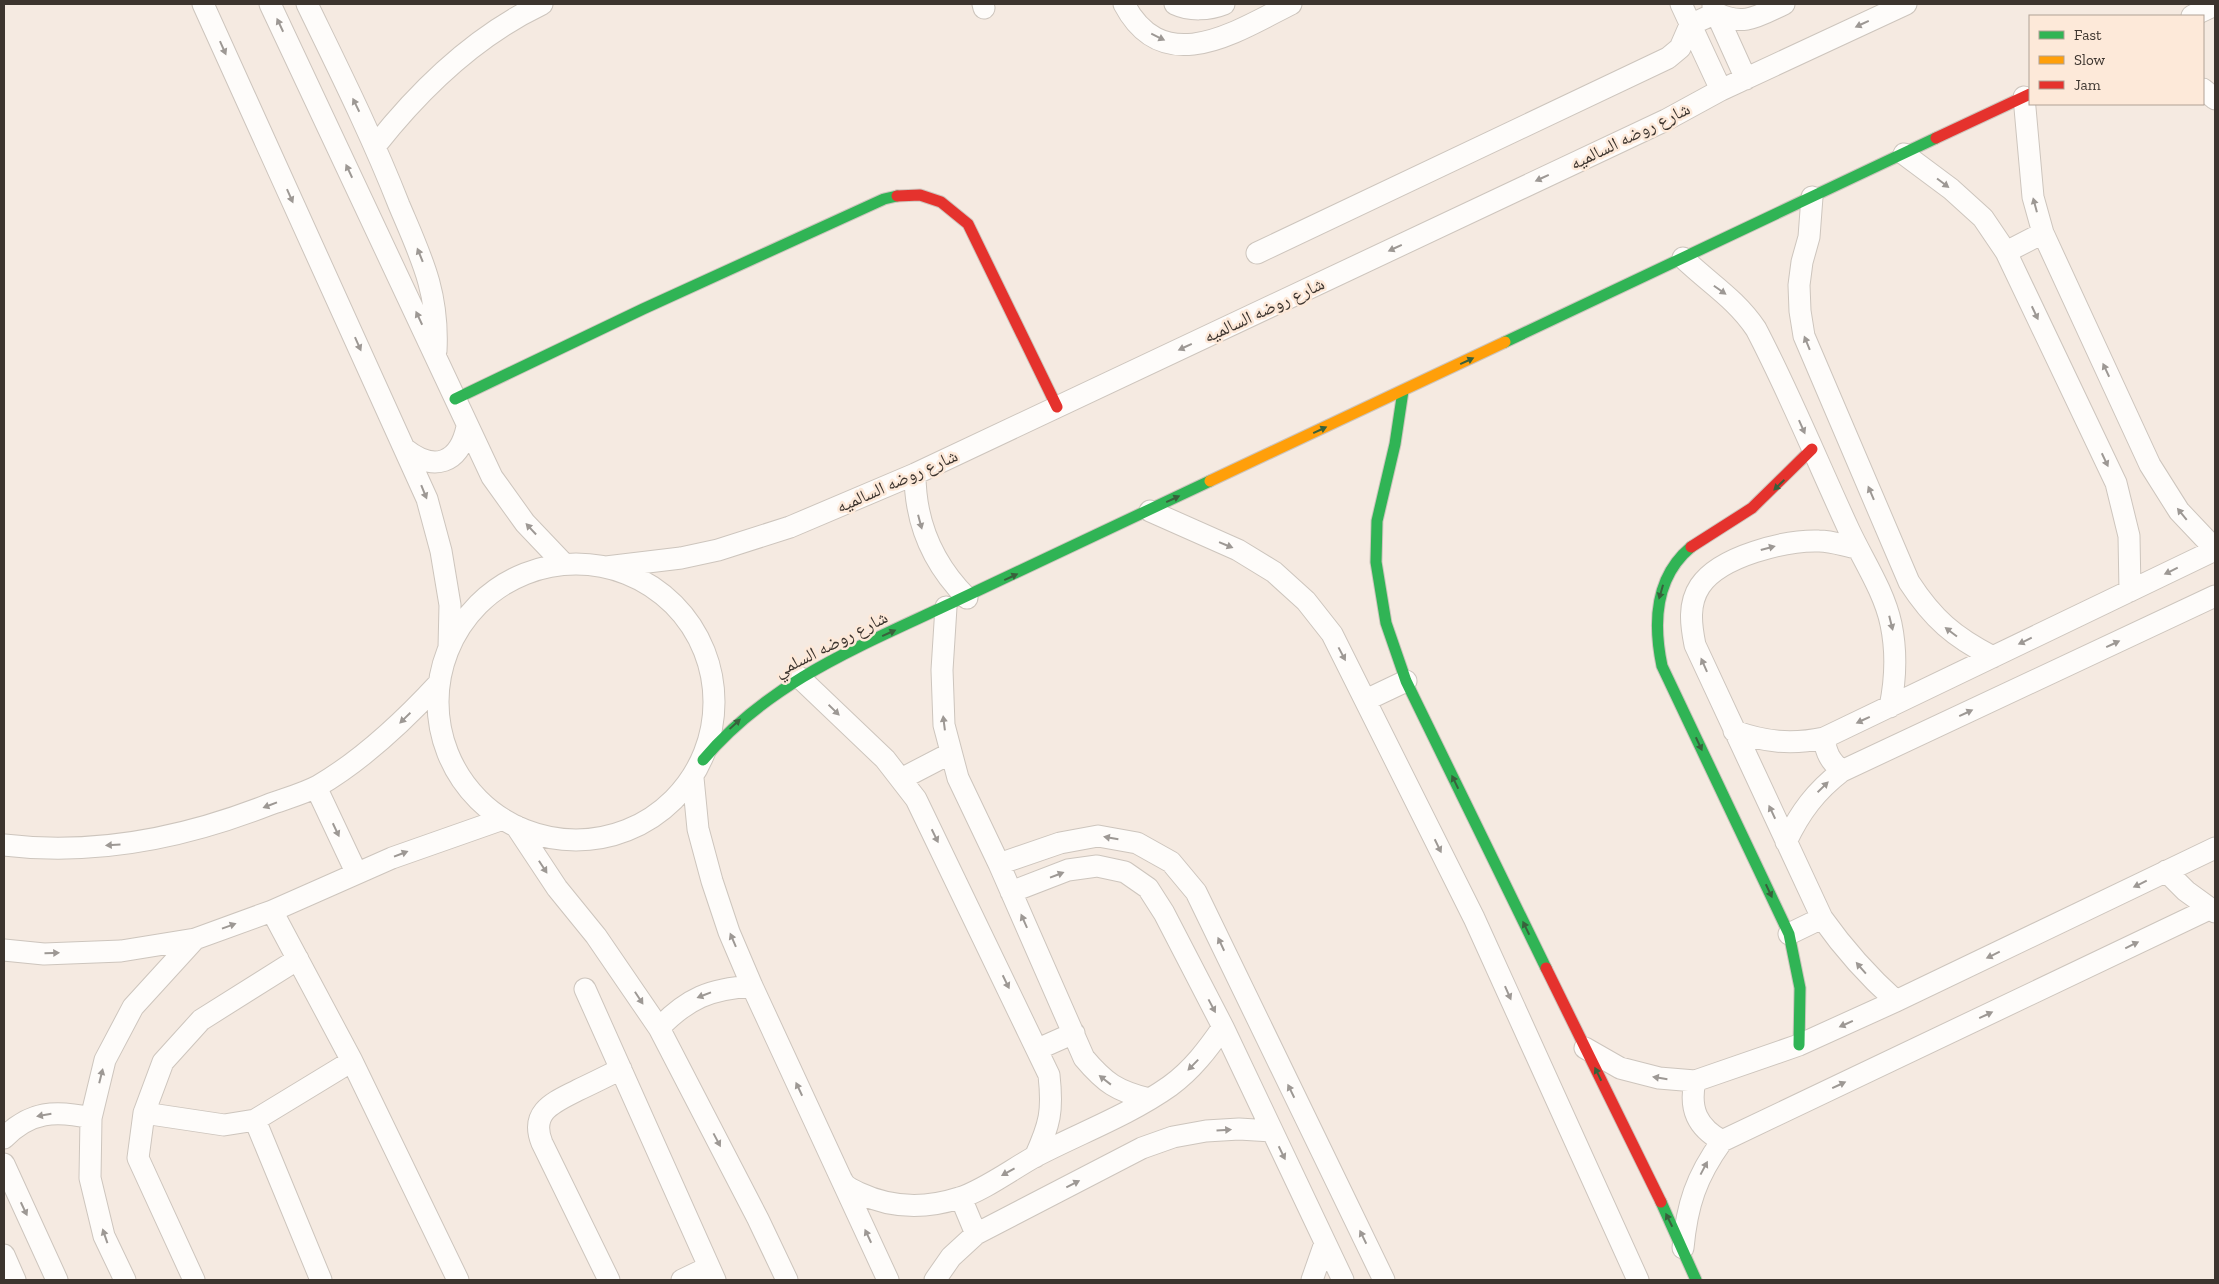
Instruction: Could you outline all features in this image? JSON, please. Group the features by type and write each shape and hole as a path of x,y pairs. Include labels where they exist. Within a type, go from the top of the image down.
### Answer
{"street":[{"path":"203,4 427,499 441,551 450,605 449,648 439,683 439,715 445,746 459,774 478,799 510,822 548,837 581,840 614,835 651,818 672,803 698,769"},
{"path":"270,4 436,354 467,427 492,477 525,523 564,564"},
{"path":"307,4 376,145 434,296 437,325 436,354"},
{"path":"376,145 422,91 448,67 505,25 542,4"},
{"path":"1124,4 1138,24 1150,33 1178,44 1194,45 1223,38 1291,4"},
{"path":"1175,4 1193,9 1207,9 1224,4"},
{"path":"1681,4 1721,90"},
{"path":"1714,8 1731,19 1746,21 1784,4"},
{"name":"شارع روضه السالميه","path":"606,567 681,558 754,540 916,474 1666,120 1721,90 1906,4"},
{"path":"2194,15 2215,5"},
{"path":"1257,253 1668,58 1680,48 1690,25 1714,8"},
{"path":"1714,8 1746,79"},
{"path":"2204,90 2215,99"},
{"path":"916,474 918,513 930,551 940,568 966,598 2027,95 2033,197 2043,233 2154,473 2179,511 2215,550 1824,738 1802,742 1779,743 1757,739 1734,731"},
{"path":"1904,154 1951,189 1983,218 2006,252 2116,483 2129,536 2130,591"},
{"path":"454,398 644,308 884,199 900,194 916,194 932,197 947,204 968,224 1057,406"},
{"path":"1812,197 1809,237 1802,262 1799,285 1800,311 1804,336 1909,582 1925,606 1944,627 1967,644 1993,657"},
{"path":"2006,252 2043,233"},
{"path":"1683,258 1707,281 1742,308 1756,329 1857,548 1881,594 1891,621 1896,648 1896,677 1890,707"},
{"path":"1403,391 1394,444 1383,483 1378,515 1377,564 1385,620 1391,643 1406,681 1696,1280"},
{"path":"405,449 419,459 436,462 444,460 452,457 463,444 467,427"},
{"path":"1798,1045 1803,1007 1799,970 1788,934 1662,666 1655,638 1656,610 1664,583 1678,559 1699,540 1729,523 1771,492 1812,449"},
{"path":"1150,511 1238,550 1274,572 1306,601 1332,634 1474,918 1638,1280"},
{"path":"1857,548 1821,541 1791,542 1739,558 1715,570 1700,586 1692,606 1691,624 1695,645 1822,918 1862,969 1896,1001"},
{"path":"449,648 468,616 495,590 528,573 564,564 606,567 644,582 677,607 700,641 713,680 714,721 698,769 698,829 712,881 752,986 844,1186 872,1199 902,1206 932,1205 961,1198 1035,1157 1149,1099 1171,1085 1191,1068 1224,1027"},
{"path":"1881,594 1909,582"},
{"path":"1786,842 1796,820 1809,801 1842,771 2215,596"},
{"name":"شارع روضه السلمي","path":"698,769 717,741 743,717 799,677 847,652 966,598"},
{"path":"946,608 942,670 944,725 958,778 999,864 1084,1058 1101,1078 1123,1093 1149,1099"},
{"path":"799,677 885,758 916,799 1049,1075 1052,1103 1047,1131 1035,1157"},
{"path":"1366,700 1406,681"},
{"path":"4,846 40,850 132,844 222,823 316,787 394,730 439,683"},
{"path":"1824,738 1826,751 1832,763 1842,771"},
{"path":"901,779 951,753"},
{"path":"316,787 356,872"},
{"path":"4,950 44,954 121,951 195,939 272,911 356,872 429,844 510,822"},
{"path":"510,822 557,888 596,936 659,1028 758,1219 787,1280"},
{"path":"999,864 1060,842 1098,836 1137,843 1171,862 1196,892 1384,1280"},
{"path":"1585,1048 1620,1068 1659,1078 1695,1081 1798,1045 1896,1001 2215,848"},
{"path":"1011,892 1068,870 1097,866 1125,872 1148,888 1164,913 1224,1027 1343,1280"},
{"path":"1682,1248 1686,1213 1695,1185 1722,1141 2212,910 2186,891 2166,871"},
{"path":"272,911 352,1061 458,1280"},
{"path":"1788,934 1822,918"},
{"path":"125,1280 104,1236 90,1178 91,1118 105,1060 133,1007 195,939"},
{"path":"194,1280 138,1158 144,1113 163,1062 201,1020 298,959"},
{"path":"659,1028 677,1010 700,996 725,988 752,986"},
{"path":"585,989 712,1274 682,1280"},
{"path":"1038,1049 1074,1033"},
{"path":"144,1113 224,1125 255,1120 352,1061"},
{"path":"609,1280 542,1144 538,1130 541,1115 551,1104 621,1069"},
{"path":"1695,1081 1692,1095 1693,1110 1704,1129 1722,1141"},
{"path":"4,1138 14,1127 38,1115 65,1112 91,1118"},
{"path":"255,1120 322,1280"},
{"path":"935,1280 951,1257 976,1234 1150,1145 1173,1137 1206,1131 1239,1129 1272,1131"},
{"path":"833,1162 888,1280"},
{"path":"4,1164 57,1280"},
{"path":"961,1198 976,1234"},
{"path":"1312,1280 1325,1243"},
{"path":"4,1255 15,1280"}],"traffic: fast":[{"path":"1505,342 1936,138"},
{"path":"455,399 643,309 884,199 897,196"},
{"path":"1403,391 1395,444 1377,521 1376,562 1386,623 1406,681 1546,968"},
{"path":"703,760 730,732 759,707 790,685 822,666 891,631 1210,481"},
{"path":"1691,547 1670,572 1660,602 1658,633 1662,666 1789,934 1800,988 1799,1045"},
{"path":"1661,1202 1696,1280"}],"traffic: slow":[{"path":"1210,481 1505,342"}],"traffic: jam":[{"path":"1936,138 2029,94"},
{"path":"897,196 920,195 941,202 968,224 1057,407"},
{"path":"1691,547 1752,508 1812,449"},
{"path":"1546,968 1661,1202"}]}
